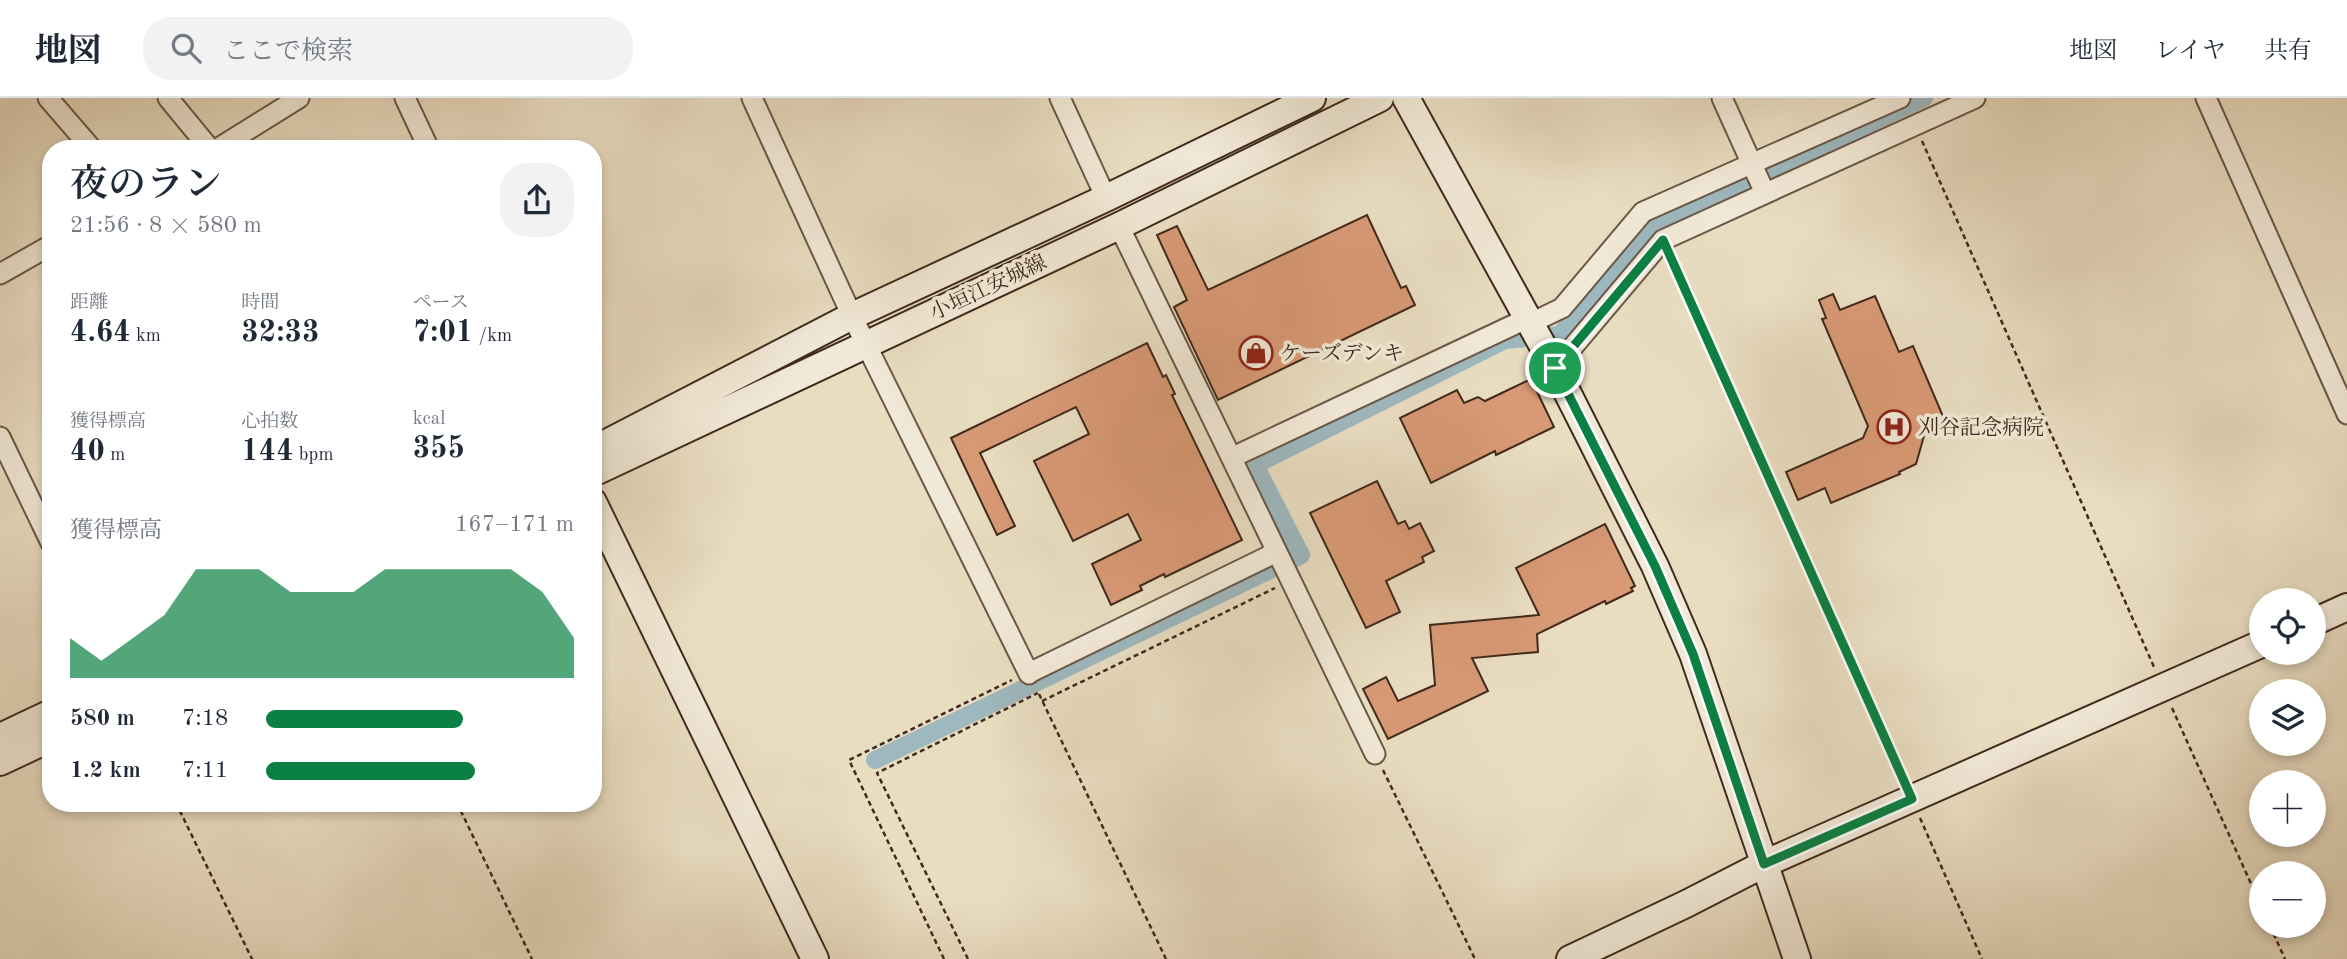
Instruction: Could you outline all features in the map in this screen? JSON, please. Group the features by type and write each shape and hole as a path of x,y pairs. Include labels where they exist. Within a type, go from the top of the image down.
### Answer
{"street":[{"path":"48,98 84,140"},
{"path":"168,98 203,140"},
{"path":"231,140 299,98"},
{"path":"405,98 425,140"},
{"path":"752,98 852,316 1034,683 1277,551"},
{"path":"1060,98 1106,198"},
{"name":"小垣江安城線","path":"602,469 1119,226 1380,98"},
{"path":"1406,98 1555,368 1655,566 1693,654 1797,959"},
{"path":"1722,98 1764,192"},
{"path":"1233,457 1562,308 1643,212 1902,98 1915,125"},
{"path":"1555,368 1663,240 1915,125 1944,104 1975,98"},
{"path":"2206,98 2347,414"},
{"name":"小垣江安城線","path":"602,445 852,316 1106,198 1299,101"},
{"path":"1119,226 1375,754"},
{"path":"0,274 42,250"},
{"path":"0,437 42,524"},
{"path":"602,521 815,959"},
{"path":"2326,617 2347,607"},
{"path":"1570,959 1764,864 2249,650"},
{"path":"0,737 42,717"},
{"path":"0,762 42,742"}],"path":[{"path":"1915,125 2249,879"},
{"path":"1663,240 1982,959"},
{"path":"1042,701 1291,581"},
{"path":"1034,683 1166,959"},
{"path":"944,959 849,760 1034,683"},
{"path":"968,959 877,773 1034,683"},
{"path":"1375,754 1475,959"},
{"path":"180,812 252,959"},
{"path":"461,812 532,959"},
{"path":"2275,938 2285,959"}],"building":[{"name":"ケーズデンキ","path":"1367,215 1401,288 1406,286 1415,305 1218,400 1174,307 1187,300 1157,235 1177,226 1208,290"},
{"path":"1833,294 1840,310 1875,296 1899,352 1913,346 1945,421 1926,429 1916,464 1899,472 1900,474 1831,503 1825,488 1798,500 1786,472 1863,438 1868,426 1822,319 1826,318 1819,300"},
{"path":"1147,343 1163,377 1166,375 1175,394 1172,395 1242,540 1165,577 1164,574 1140,586 1142,590 1111,605 1092,564 1141,540 1128,514 1073,541 1034,461 1089,434 1076,407 980,453 1015,526 997,535 951,438"},
{"path":"1531,379 1554,427 1496,455 1495,451 1431,483 1400,418 1457,390 1464,403 1478,397 1485,401"},
{"path":"1377,481 1398,524 1405,521 1409,529 1420,523 1434,551 1422,557 1424,562 1386,581 1400,612 1366,628 1310,513"},
{"path":"1605,524 1635,586 1631,588 1633,591 1606,604 1605,601 1537,634 1538,652 1472,658 1488,691 1388,739 1363,689 1386,677 1398,701 1435,685 1430,625 1539,615 1516,568"}],"waterway":[{"path":"1296,558 1301,555 1255,465 1505,340 1560,335 1652,225 1924,98"},
{"path":"875,760 1270,570"}],"place":[{"name":"ケーズデンキ","path":"1256,353"},
{"name":"刈谷記念病院","path":"1894,427"}],"route":[{"path":"1663,240 1912,799 1764,864 1693,654 1655,566 1555,368 1663,240"}]}
